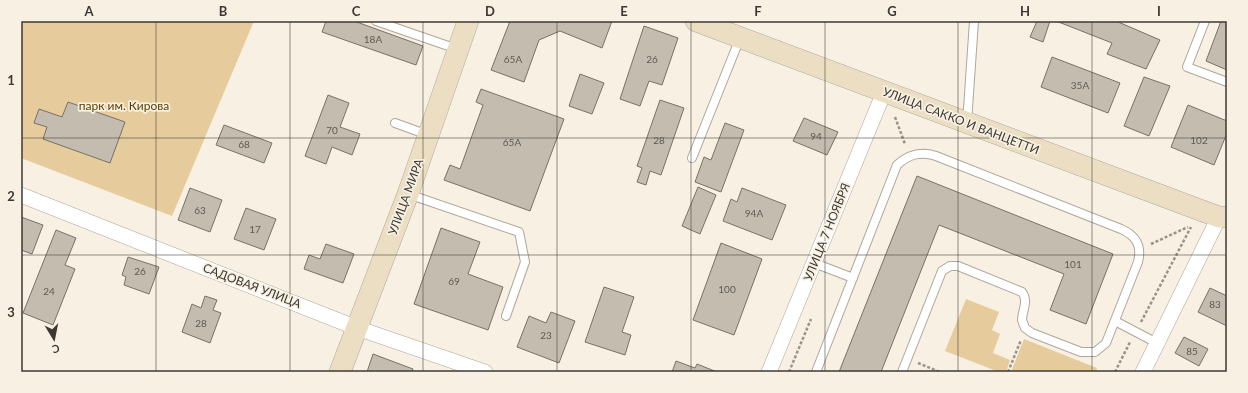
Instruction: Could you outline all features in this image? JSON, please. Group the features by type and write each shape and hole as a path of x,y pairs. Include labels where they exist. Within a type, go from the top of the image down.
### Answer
{"street":[{"name":"УЛИЦА МИРА","path":"340,372 408,194 468,21"},
{"name":"УЛИЦА САККО И ВАНЦЕТТИ","path":"696,21 967,123 1210,217"},
{"name":"УЛИЦА 7 НОЯБРЯ","path":"769,372 884,92"},
{"name":"САДОВАЯ УЛИЦА","path":"21,195 357,328 485,372"},
{"path":"1143,372 1157,343 1210,217"}],"lane":[{"path":"376,21 458,49"},
{"path":"967,123 974,21"},
{"path":"1205,21 1187,67 1227,82"},
{"path":"692,158 740,37"},
{"path":"395,123 428,135"},
{"path":"816,372 897,165 909,156 922,153 929,154 1114,226 1129,233 1137,242 1140,249 1138,262 1106,343 1102,348 1089,353 1032,333 1026,328 1022,320 1026,304 1022,292 958,266 950,266 942,271 902,372"},
{"path":"408,194 519,232 525,262 506,316"},
{"path":"814,263 853,278"},
{"path":"1115,321 1157,343"}],"path":[{"path":"893,111 909,156"},
{"path":"1140,249 1210,217"},
{"path":"1115,372 1136,332 1210,217"},
{"path":"1008,372 1026,328"},
{"path":"907,359 940,372"}],"green space":[{"name":"парк им. Кирова","path":"21,21 254,21 172,216 21,158"},
{"path":"966,299 999,312 992,330 1000,334 993,353 1010,360 1006,372 999,372 945,351"},
{"path":"1024,339 1097,368 1096,372 1011,372"}],"building":[{"path":"326,21 354,21 423,46 416,65 322,32"},
{"path":"510,21 612,21 602,48 560,31 539,40 524,82 491,70"},
{"path":"1037,21 1050,21 1043,42 1030,37"},
{"path":"1056,21 1116,21 1160,40 1146,69 1107,54 1112,43"},
{"path":"1221,21 1227,21 1227,70 1206,61"},
{"path":"644,26 678,38 662,85 649,81 640,106 620,99"},
{"path":"1052,57 1120,83 1108,113 1041,87"},
{"path":"580,74 604,83 592,114 569,106"},
{"path":"1144,77 1170,86 1149,136 1124,126"},
{"path":"481,89 564,119 530,211 444,180 450,165 460,169 483,105 476,102"},
{"path":"328,95 349,103 340,127 360,134 352,155 332,147 326,164 305,156"},
{"path":"660,100 684,108 661,175 650,171 646,185 637,182 642,168 637,166"},
{"path":"68,102 125,122 110,163 43,139 47,127 34,123 39,109 62,117"},
{"path":"1188,105 1227,121 1227,133 1214,165 1171,147"},
{"path":"804,118 838,132 827,155 793,141"},
{"path":"725,123 744,130 721,192 695,182 704,157 711,160"},
{"path":"224,125 272,143 264,163 216,145"},
{"path":"917,176 1113,254 1086,324 1050,310 1064,274 939,225 881,372 839,372"},
{"path":"698,187 716,195 700,234 682,226"},
{"path":"190,188 222,200 210,232 178,220"},
{"path":"742,188 786,205 772,240 723,221 731,199 737,202"},
{"path":"246,208 276,219 264,250 234,239"},
{"path":"21,217 43,225 32,254 21,250"},
{"path":"441,228 480,242 468,274 503,287 488,330 414,304"},
{"path":"56,230 76,238 65,265 75,269 53,325 23,313"},
{"path":"721,243 762,259 734,335 693,320"},
{"path":"326,244 354,254 343,283 304,269 309,255 320,259"},
{"path":"128,257 159,267 149,294 124,285 126,277 122,275"},
{"path":"604,287 634,297 622,332 631,335 625,355 585,342"},
{"path":"1210,288 1227,296 1227,326 1198,312"},
{"path":"205,296 217,300 213,310 221,313 210,343 182,332 192,304 201,308"},
{"path":"551,312 575,321 559,363 517,347 529,316 546,323"},
{"path":"1184,337 1208,349 1199,366 1175,353"},
{"path":"373,354 413,369 412,372 367,372"},
{"path":"676,361 695,368 697,364 717,372 672,372"}]}
